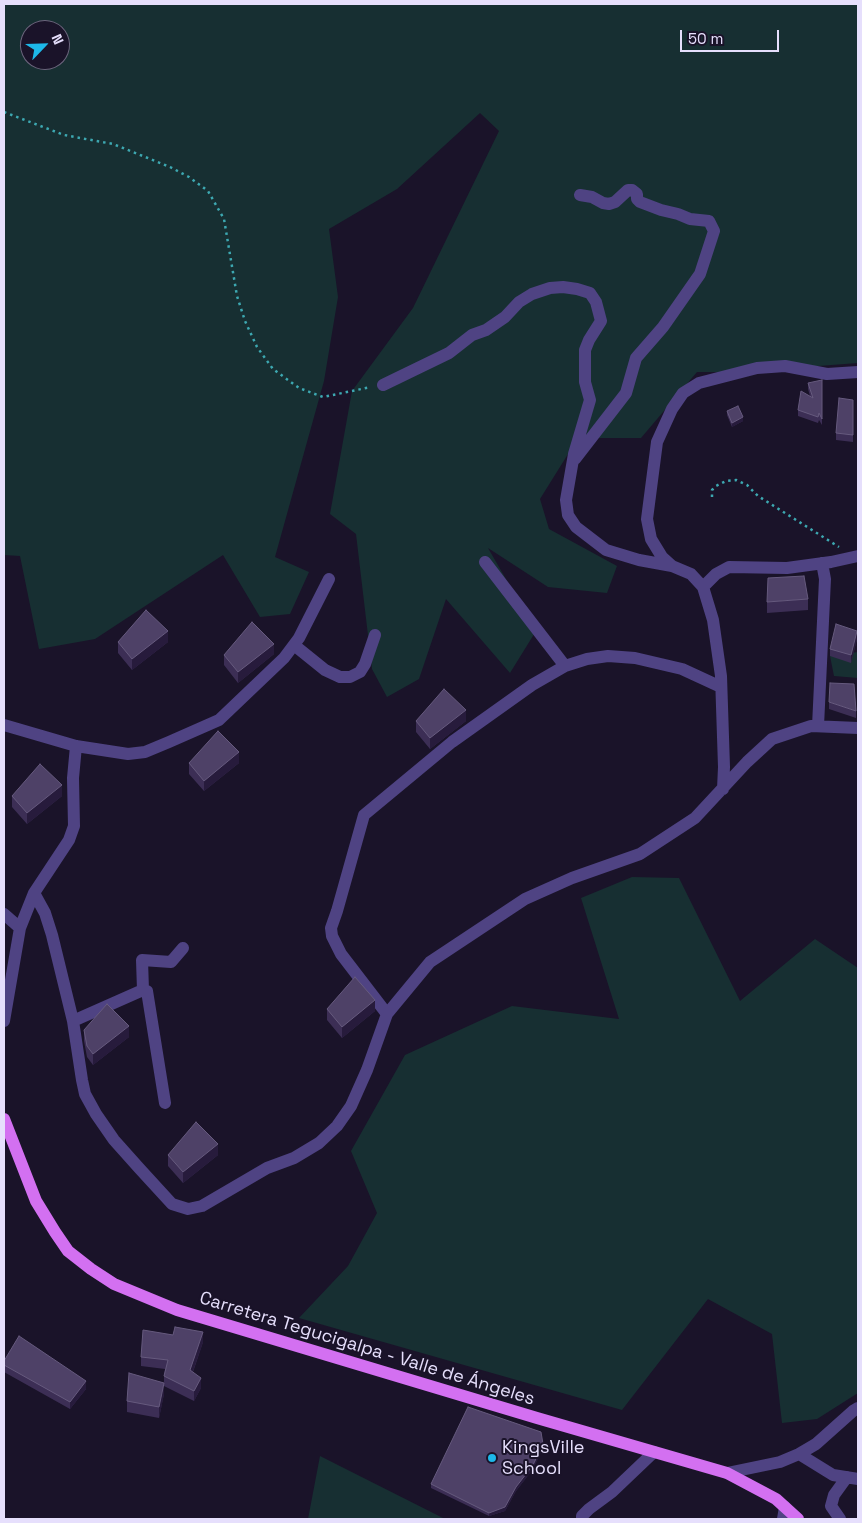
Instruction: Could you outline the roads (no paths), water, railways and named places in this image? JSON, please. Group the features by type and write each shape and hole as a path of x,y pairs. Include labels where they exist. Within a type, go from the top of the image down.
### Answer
{"main road":[{"name":"Carretera Tegucigalpa - Valle de Ángeles","path":"4,1119 36,1201 68,1251 114,1284 177,1310 727,1473 776,1499 784,1513 798,1519"}],"street":[{"path":"572,463 626,393 636,358 668,320 700,274 714,232 709,221 690,219 640,202 637,199 637,194 632,190 628,190 615,202 609,204 603,203 592,196 580,196"},
{"path":"383,385 450,353 472,335 486,330 505,317 519,302 532,294 550,288 563,287 577,288 590,294 596,302 601,321 585,350 585,382 590,400 572,463 566,500 568,515 576,527 606,550 639,560 672,566 691,574 703,587 713,620 721,687 723,788"},
{"path":"672,566 662,557 651,539 647,519 656,442 672,409 683,394 699,382 757,368 785,366 827,374 858,372"},
{"path":"703,587 716,574 729,567 787,568 853,557"},
{"path":"485,562 565,666"},
{"path":"818,726 825,578 822,563"},
{"path":"4,725 76,746 128,754 145,752 219,720 284,658 294,645 330,579"},
{"path":"294,645 325,670 340,676 350,676 360,672 375,635"},
{"path":"387,1014 340,954 332,936 331,928 364,815 452,742 532,685 565,666 587,658 608,656 636,658 682,669 721,687"},
{"path":"34,893 45,913 52,935 73,1021 86,1094 96,1114 114,1140 172,1204 188,1209 202,1206 267,1168 294,1158 319,1143 337,1126 351,1106 367,1070 387,1014 430,962 524,899 572,878 640,854 695,818 747,762 772,739 811,726 858,728"},
{"path":"4,1021 20,928 34,893 69,840 74,826 73,778 76,746"},
{"path":"4,914 20,928"},
{"path":"165,1103 147,991 144,990 142,960 172,962 183,948"},
{"path":"73,1021 144,990"},
{"path":"727,1473 780,1462 799,1454 816,1444 858,1408"},
{"path":"582,1519 582,1516 589,1509 612,1492 654,1452"},
{"path":"799,1454 833,1475 853,1478"},
{"path":"840,1519 831,1506 834,1494 853,1478"}],"place":[{"name":"KingsVille School","path":"492,1458"}]}
